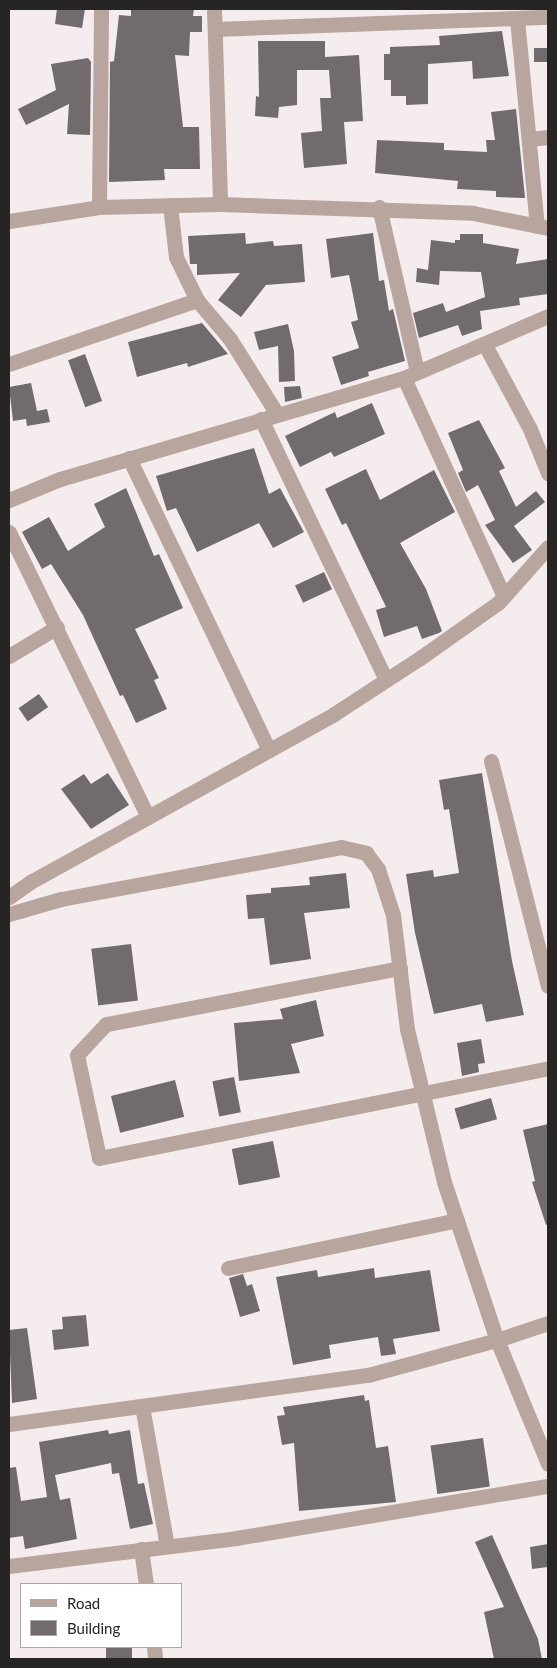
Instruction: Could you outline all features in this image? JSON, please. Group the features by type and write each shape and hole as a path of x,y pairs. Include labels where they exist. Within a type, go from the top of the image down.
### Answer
{"street":[{"path":"99,207 101,9"},
{"path":"214,9 220,204"},
{"path":"215,29 548,17"},
{"path":"9,221 99,207 220,204 379,207 473,213 542,227 528,139 517,19"},
{"path":"528,139 548,137"},
{"path":"170,205 176,257 197,300 230,339 277,414"},
{"path":"379,207 411,374 504,596"},
{"path":"9,364 197,300"},
{"path":"9,500 60,479 411,374 485,345 548,316"},
{"path":"485,345 530,429 548,473"},
{"path":"260,419 386,680"},
{"path":"129,458 269,750"},
{"path":"9,532 148,817"},
{"path":"9,897 32,881 269,750 386,680 468,627 504,596 548,547"},
{"path":"9,656 57,627"},
{"path":"491,761 548,986"},
{"path":"9,914 71,898 341,847 354,848 366,853 386,887 393,915 407,1029 421,1095 457,1220 497,1340 548,1464"},
{"path":"400,968 106,1024 77,1055 99,1158 421,1095 548,1068"},
{"path":"228,1268 457,1220"},
{"path":"9,1424 368,1375 497,1340 548,1323"},
{"path":"142,1406 167,1546"},
{"path":"9,1566 141,1550 548,1486"},
{"path":"141,1550 146,1583"}],"building":[{"path":"57,9 85,9 82,28 55,24"},
{"path":"131,9 194,9 193,16 202,16 202,32 190,32 189,56 175,55 183,127 199,127 200,169 164,169 165,180 109,182 110,62 114,61 119,15 131,16"},
{"path":"502,31 509,76 473,79 472,61 428,64 428,104 406,105 406,96 391,96 391,80 384,80 384,54 390,54 390,47 440,45 439,36"},
{"path":"258,41 325,41 325,57 359,55 363,121 344,122 347,164 304,168 301,133 322,131 320,98 331,98 329,70 297,70 297,105 279,107 278,118 255,116 256,96 259,97"},
{"path":"534,48 548,48 548,62 534,62"},
{"path":"88,58 91,62 90,135 67,134 69,104 26,125 18,109 56,90 51,64"},
{"path":"516,109 525,198 496,197 496,191 457,189 458,181 375,173 377,140 444,143 444,150 487,152 486,140 495,140 491,112"},
{"path":"245,233 246,244 273,241 274,246 302,244 305,282 266,285 241,317 218,300 240,273 197,275 197,264 190,264 188,236"},
{"path":"373,233 379,281 384,280 389,311 393,309 405,361 368,372 369,376 341,385 332,357 359,348 351,322 358,320 349,275 331,278 326,239"},
{"path":"460,234 483,234 483,243 519,249 516,264 548,259 548,294 519,298 520,305 480,311 482,329 462,336 458,325 419,338 413,313 443,303 446,312 485,297 481,272 440,271 439,285 416,282 417,268 428,270 431,240 455,243 455,240 460,240"},
{"path":"202,323 228,354 188,367 187,363 137,377 128,342"},
{"path":"288,324 294,351 295,381 279,382 278,346 259,350 254,332"},
{"path":"85,354 102,401 85,407 68,360"},
{"path":"31,383 37,411 47,409 50,422 27,426 26,419 13,421 9,387"},
{"path":"300,386 302,398 285,402 284,387"},
{"path":"372,403 385,434 334,457 331,452 300,467 285,436 335,412 337,418"},
{"path":"479,420 505,468 499,471 516,507 536,491 545,502 514,526 532,550 513,563 485,525 495,520 478,485 466,492 458,473 463,470 448,433"},
{"path":"254,448 269,494 280,488 304,532 273,548 259,523 197,552 176,508 167,511 156,476"},
{"path":"366,469 380,500 434,470 455,512 400,543 426,589 442,631 439,633 422,639 417,626 384,637 376,610 386,607 346,523 342,525 325,489"},
{"path":"126,488 154,556 159,554 183,608 135,629 159,678 154,680 167,709 136,723 123,695 120,696 83,615 51,564 42,569 22,532 49,517 68,551 105,527 94,504"},
{"path":"324,572 332,589 303,603 295,586"},
{"path":"39,694 48,707 28,721 19,708"},
{"path":"108,773 129,805 91,829 61,789 84,774 91,784"},
{"path":"482,773 512,961 524,1015 486,1022 482,1004 434,1014 415,933 406,874 433,870 434,877 459,873 449,809 444,810 439,780"},
{"path":"346,873 350,908 304,913 311,959 270,965 264,918 248,919 246,895 271,893 271,888 310,885 309,877"},
{"path":"131,944 138,1001 98,1005 91,949"},
{"path":"316,1000 324,1036 291,1044 300,1073 239,1081 234,1023 283,1019 280,1009"},
{"path":"481,1039 485,1063 478,1064 479,1072 462,1076 457,1043"},
{"path":"234,1077 241,1112 219,1117 212,1081"},
{"path":"175,1080 184,1117 120,1133 111,1096"},
{"path":"491,1098 497,1119 461,1130 454,1108"},
{"path":"548,1124 548,1224 546,1225 532,1182 535,1181 523,1130"},
{"path":"273,1141 280,1177 239,1185 232,1149"},
{"path":"374,1268 375,1278 430,1270 440,1331 393,1339 396,1354 381,1356 378,1337 329,1345 331,1358 293,1365 276,1277 317,1270 318,1277"},
{"path":"243,1274 247,1286 252,1284 260,1311 240,1317 229,1278"},
{"path":"86,1315 89,1346 54,1350 52,1330 63,1329 62,1317"},
{"path":"27,1328 37,1399 12,1403 9,1330"},
{"path":"364,1395 365,1401 369,1400 376,1448 388,1446 396,1502 299,1511 294,1443 282,1445 277,1416 285,1415 283,1407"},
{"path":"108,1430 109,1434 130,1430 138,1484 144,1483 153,1524 130,1529 119,1473 112,1474 111,1463 55,1475 60,1500 70,1498 77,1539 25,1549 23,1536 9,1538 9,1468 16,1467 21,1501 47,1497 39,1442"},
{"path":"483,1438 490,1487 437,1494 431,1445"},
{"path":"492,1535 538,1639 542,1659 494,1659 484,1612 504,1607 475,1542"},
{"path":"548,1544 548,1567 532,1569 530,1547"},
{"path":"106,1648 132,1648 132,1659 106,1659"}]}
